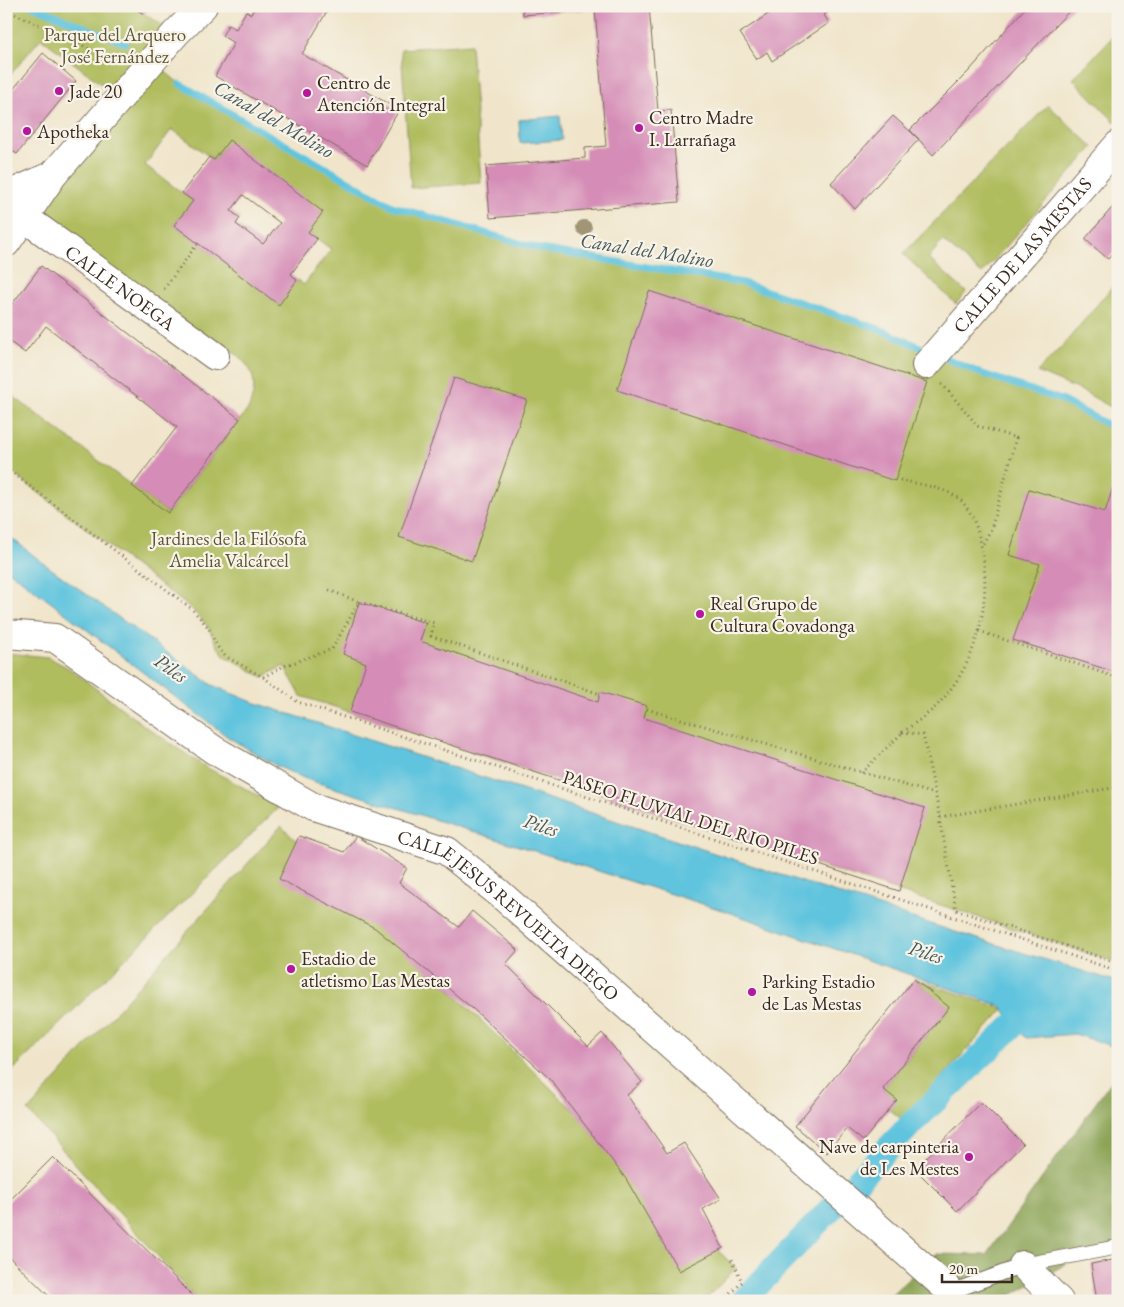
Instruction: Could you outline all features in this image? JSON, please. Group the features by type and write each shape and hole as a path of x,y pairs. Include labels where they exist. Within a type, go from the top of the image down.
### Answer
{"street":[{"path":"6,244 53,175 176,33 203,6"},
{"name":"CALLE DE LAS MESTAS","path":"934,355 1118,145"},
{"path":"6,196 53,175"},
{"name":"CALLE NOEGA","path":"25,218 215,356"},
{"name":"CALLE JESUS REVUELTA DIEGO","path":"6,634 55,638 214,750 313,807 447,851 500,893 952,1292"},
{"path":"1023,1265 1059,1301"}],"lane":[{"path":"952,1292 1023,1265 1118,1247"}],"path":[{"path":"6,10 74,40 111,62"},
{"path":"151,308 198,243"},
{"path":"934,355 978,426 1016,438 992,529 982,547"},
{"name":"PASEO FLUVIAL DEL RIO PILES","path":"6,468 192,609 208,627 217,646 225,656 263,677 298,702 1118,971"},
{"path":"861,773 903,732 940,702 955,684 967,662 979,631 986,589 982,547 968,508 956,497 945,492 900,480"},
{"path":"329,590 359,602 434,623 431,636 600,694"},
{"path":"263,677 284,666 332,648 359,602"},
{"path":"979,631 1118,678"},
{"path":"647,709 935,794"},
{"path":"903,732 924,735 956,910 1118,963"},
{"path":"940,817 1118,787"},
{"path":"724,1301 742,1282 732,1259"}],"green space":[{"name":"Real Grupo de Cultura Covadonga","path":"6,6 131,6 176,33 152,61 180,84 392,206 540,249 743,283 879,329 977,372 1061,400 1118,430 1118,963 301,696 284,666 263,677 225,656 217,646 208,627 192,609 6,468 6,391 168,513 249,408 254,387 251,372 247,365 225,345 215,356 25,218 121,99 41,38 6,80","holes":["172,129 214,160 229,141 308,232 331,249 304,285 297,280 279,304 174,225 193,201 145,165"]},
{"path":"1118,31 1118,118 1115,122 1073,79"},
{"path":"471,44 481,183 411,188 401,49"},
{"path":"1048,105 1093,147 982,274 943,241 928,258 966,292 956,304 903,254"},
{"path":"1118,280 1118,411 1084,392 1037,372 1065,343"},
{"path":"6,653 48,657 70,669 145,726 204,766 279,807 6,1077"},
{"name":"Estadio de atletismo Las Mestas","path":"281,826 736,1268 704,1301 198,1301 28,1111"},
{"path":"914,979 1004,1009 903,1120 889,1109 896,1100 883,1089 949,1008"},
{"path":"1118,1072 1118,1247 1085,1253 1001,1301 884,1301 936,1254 987,1255"}],"water":[{"path":"560,116 562,140 520,143 519,120"},
{"name":"Piles","path":"6,534 212,685 250,701 952,931 1118,982 1118,1048 1075,1034 1026,1038 1001,1006 725,911 306,779 277,766 228,737 12,573 6,571"}],"building":[{"path":"131,6 152,6 144,14"},
{"name":"Centro de Atención Integral","path":"256,6 330,6 302,54 399,110 367,165 215,76 234,43 222,36 228,25 236,29 246,11 251,14"},
{"name":"Centro Madre I. Larrañaga","path":"522,6 649,6 658,111 671,110 679,202 490,218 486,166 585,158 585,148 606,146 595,9 523,15"},
{"path":"780,6 834,8 824,15 829,23 772,61 767,52 757,59 740,33"},
{"path":"1027,6 1074,6 933,155 910,130 969,71"},
{"path":"43,53 76,81 17,154 12,151 6,154 6,98"},
{"path":"893,116 919,139 855,209 831,183"},
{"path":"229,140 323,212 308,232 317,239 291,274 297,280 279,305 174,225 193,201 182,193 209,157 214,160","holes":["243,195 280,223 263,244 236,224 240,218 231,211"]},
{"path":"1118,201 1118,248 1108,259 1085,239"},
{"path":"41,266 240,419 168,513 132,486 177,427 46,326 25,353 6,339 6,312"},
{"path":"649,291 927,382 895,481 617,390"},
{"path":"454,378 527,400 472,561 399,537"},
{"path":"1118,472 1118,673 1013,640 1040,564 1009,555 1029,489 1105,512"},
{"path":"359,602 426,623 420,641 598,702 600,692 647,706 644,718 925,808 899,891 350,712 366,663 343,654"},
{"path":"299,836 344,852 356,836 407,868 399,883 459,927 472,911 518,950 506,964 588,1046 602,1033 642,1082 627,1095 667,1153 684,1143 721,1199 703,1209 723,1248 679,1271 626,1179 550,1079 472,1008 375,928 279,879"},
{"path":"914,979 949,1007 883,1089 897,1100 863,1141 847,1128 827,1153 795,1126"},
{"name":"Nave de carpinteria de Les Mestes","path":"981,1102 1023,1144 957,1211 915,1169"},
{"path":"53,1157 198,1301 54,1301 6,1254 6,1204"},
{"path":"1118,1259 1118,1300 1097,1301 1091,1264"}],"waterway":[{"name":"Canal del Molino","path":"33,6 125,43"},
{"name":"Canal del Molino","path":"180,84 392,206 540,249 743,283 879,329 931,352"},
{"name":"Canal del Molino","path":"941,356 977,372 1061,400 1118,430"},
{"path":"743,1301 914,1121 1018,1021 1045,1008"}],"place":[{"name":"Jade 20","path":"59,91"},
{"name":"Centro de Atención Integral","path":"307,93"},
{"name":"Centro Madre I. Larrañaga","path":"639,128"},
{"name":"Apotheka","path":"27,131"},
{"name":"Real Grupo de Cultura Covadonga","path":"700,614"},
{"name":"Estadio de atletismo Las Mestas","path":"291,969"},
{"name":"Parking Estadio de Las Mestas","path":"752,992"},
{"name":"Nave de carpinteria de Les Mestes","path":"969,1157"}],"park label":[{"name":"Parque del Arquero José Fernández","path":"115,45"},
{"name":"Jardines de la Filósofa Amelia Valcárcel","path":"229,549"}]}
